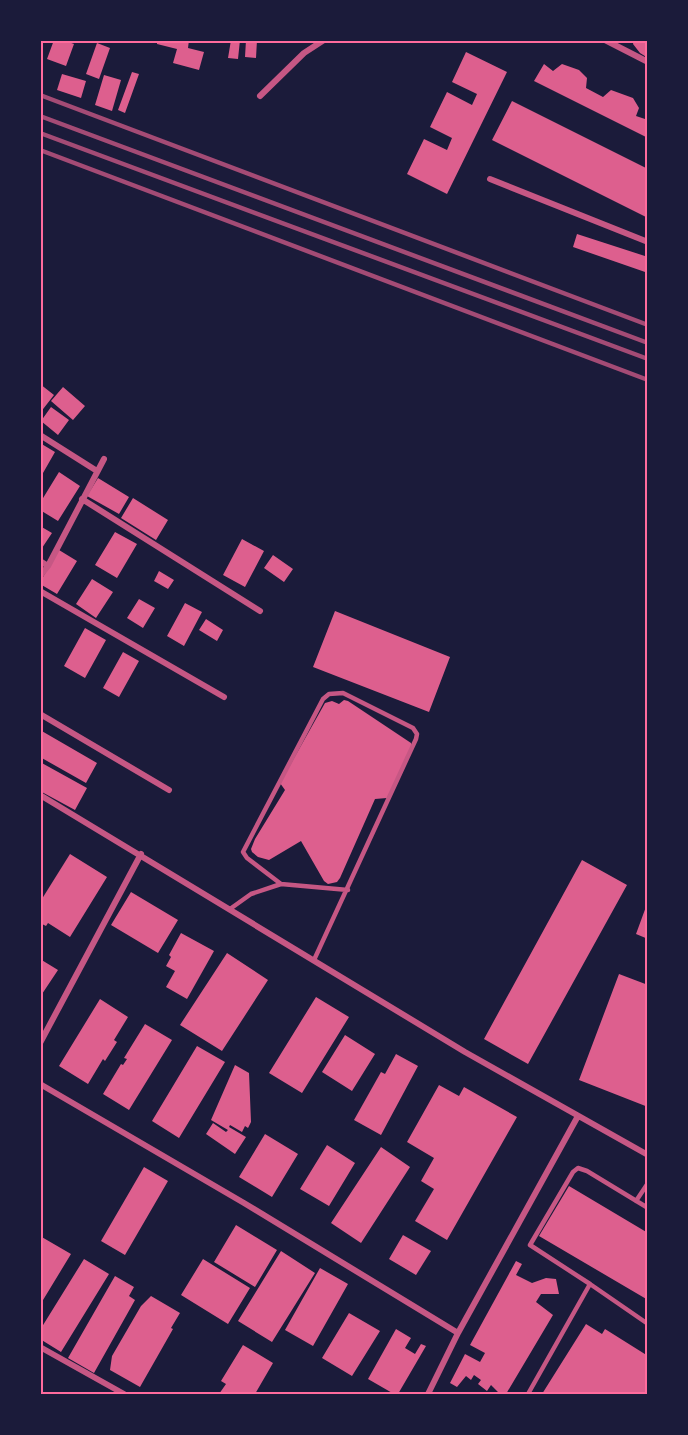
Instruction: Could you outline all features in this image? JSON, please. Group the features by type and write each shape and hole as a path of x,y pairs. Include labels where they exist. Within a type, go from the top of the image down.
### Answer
{"street":[{"path":"260,96 304,52 324,40"},
{"path":"606,40 648,62"},
{"path":"490,179 648,242"},
{"path":"40,435 97,471"},
{"path":"40,576 48,566 104,459"},
{"path":"82,499 260,611"},
{"path":"40,561 48,566"},
{"path":"40,591 224,697"},
{"path":"40,714 169,790"},
{"path":"40,795 465,1052 648,1155"},
{"path":"40,1043 141,854"},
{"path":"40,1084 244,1203 458,1333"},
{"path":"428,1395 458,1333 578,1116"},
{"path":"40,1347 124,1395"}],"lane":[{"path":"281,884 247,858 243,852 323,699 330,694 343,693 413,728 417,734 416,740 314,960"},
{"path":"230,909 251,894 281,884 348,890"},
{"path":"648,1208 587,1171 578,1168 565,1182 530,1245 648,1324"},
{"path":"636,1201 648,1183"},
{"path":"528,1395 590,1284"}],"building":[{"path":"54,40 74,44 66,66 47,59"},
{"path":"157,40 189,40 188,48 204,52 199,70 173,63 177,49 157,44"},
{"path":"231,40 240,40 238,59 228,58"},
{"path":"246,40 257,40 256,58 245,57"},
{"path":"634,40 648,40 648,58 640,53 633,44"},
{"path":"97,43 110,48 99,79 86,74"},
{"path":"466,52 507,72 447,194 407,174 424,139 447,150 452,138 430,127 447,92 472,105 477,94 452,82"},
{"path":"544,64 553,71 562,64 579,70 587,78 586,88 603,97 611,90 633,98 639,108 636,116 648,120 648,138 534,81"},
{"path":"132,72 139,74 125,113 118,110"},
{"path":"62,74 86,81 81,98 57,90"},
{"path":"104,75 121,80 112,111 95,105"},
{"path":"512,101 648,169 648,218 492,140"},
{"path":"577,234 648,257 648,273 573,247"},
{"path":"40,384 54,395 40,413"},
{"path":"63,387 85,406 73,420 51,401"},
{"path":"51,407 69,420 58,435 41,421"},
{"path":"40,443 55,452 43,473 40,471"},
{"path":"59,472 80,486 58,521 40,510 40,503"},
{"path":"98,478 129,497 119,514 87,496"},
{"path":"133,498 168,520 156,540 121,518"},
{"path":"40,526 52,533 40,551"},
{"path":"115,532 137,544 117,578 95,565"},
{"path":"242,539 264,551 245,587 223,575"},
{"path":"59,550 77,561 57,594 40,582"},
{"path":"273,555 293,569 284,582 264,568"},
{"path":"159,571 174,580 168,589 154,581"},
{"path":"92,579 113,592 96,618 76,604"},
{"path":"139,599 155,608 143,628 127,618"},
{"path":"185,603 202,612 184,646 167,636"},
{"path":"335,611 450,657 429,712 313,667"},
{"path":"206,619 223,630 217,641 199,630"},
{"path":"85,628 106,640 85,678 64,666"},
{"path":"123,652 139,661 119,697 103,688"},
{"path":"344,700 411,743 411,750 387,798 375,799 340,878 337,882 328,884 301,841 269,860 258,857 251,849 285,790 280,783 325,703 332,701 339,704"},
{"path":"40,730 97,763 86,783 40,757"},
{"path":"40,762 87,788 75,810 40,791"},
{"path":"70,854 107,877 70,937 48,923 46,926 40,923 40,902"},
{"path":"582,860 627,885 528,1064 484,1039"},
{"path":"131,892 178,920 158,953 111,925"},
{"path":"648,904 648,939 636,934"},
{"path":"181,933 214,951 187,999 166,987 175,971 166,966 171,957 169,955"},
{"path":"227,953 268,980 222,1051 180,1025"},
{"path":"40,959 58,970 40,997"},
{"path":"619,974 648,985 648,1107 579,1080"},
{"path":"316,997 349,1017 302,1093 269,1073"},
{"path":"100,999 128,1017 114,1040 117,1042 105,1061 103,1059 88,1084 59,1066"},
{"path":"145,1024 172,1040 129,1110 103,1094 121,1064 123,1065 127,1059 124,1058"},
{"path":"345,1035 375,1054 352,1091 322,1072"},
{"path":"197,1046 225,1062 179,1138 152,1121"},
{"path":"396,1054 418,1066 381,1135 354,1120 381,1072 385,1074"},
{"path":"235,1065 249,1073 251,1122 242,1132 230,1125 229,1127 246,1137 235,1154 206,1134 213,1123 226,1132 228,1130 211,1120"},
{"path":"439,1085 459,1096 464,1087 517,1117 447,1240 415,1221 434,1189 421,1181 434,1158 407,1142"},
{"path":"265,1134 298,1154 272,1197 239,1177"},
{"path":"327,1145 355,1163 329,1206 300,1189"},
{"path":"381,1147 410,1167 361,1243 331,1223"},
{"path":"144,1167 168,1181 125,1255 101,1241"},
{"path":"569,1186 648,1233 648,1300 539,1236"},
{"path":"236,1225 277,1250 255,1287 214,1262"},
{"path":"403,1235 431,1251 416,1275 389,1259"},
{"path":"40,1236 71,1254 40,1305"},
{"path":"281,1251 315,1273 272,1342 238,1321"},
{"path":"84,1259 109,1274 61,1352 40,1339 40,1330"},
{"path":"203,1259 250,1288 228,1324 181,1295"},
{"path":"516,1261 522,1264 516,1275 532,1283 546,1278 556,1279 559,1294 541,1294 536,1302 553,1315 506,1394 500,1394 491,1385 487,1391 478,1384 481,1380 474,1375 471,1380 466,1376 457,1387 450,1383 465,1354 480,1362 485,1353 470,1345"},
{"path":"320,1268 348,1284 313,1346 285,1330"},
{"path":"115,1276 134,1287 129,1296 135,1300 94,1373 68,1358"},
{"path":"151,1296 180,1313 140,1387 110,1370 112,1356 141,1306"},
{"path":"349,1313 380,1331 352,1376 322,1358"},
{"path":"586,1324 602,1334 605,1329 648,1356 648,1394 542,1394"},
{"path":"396,1329 411,1338 405,1348 415,1354 421,1344 426,1346 398,1394 394,1394 368,1379"},
{"path":"243,1345 273,1363 255,1394 219,1394 226,1384 221,1381"}],"railway":[{"path":"40,95 648,325"},
{"path":"40,116 648,343"},
{"path":"40,133 648,359"},
{"path":"40,150 648,380"}]}
